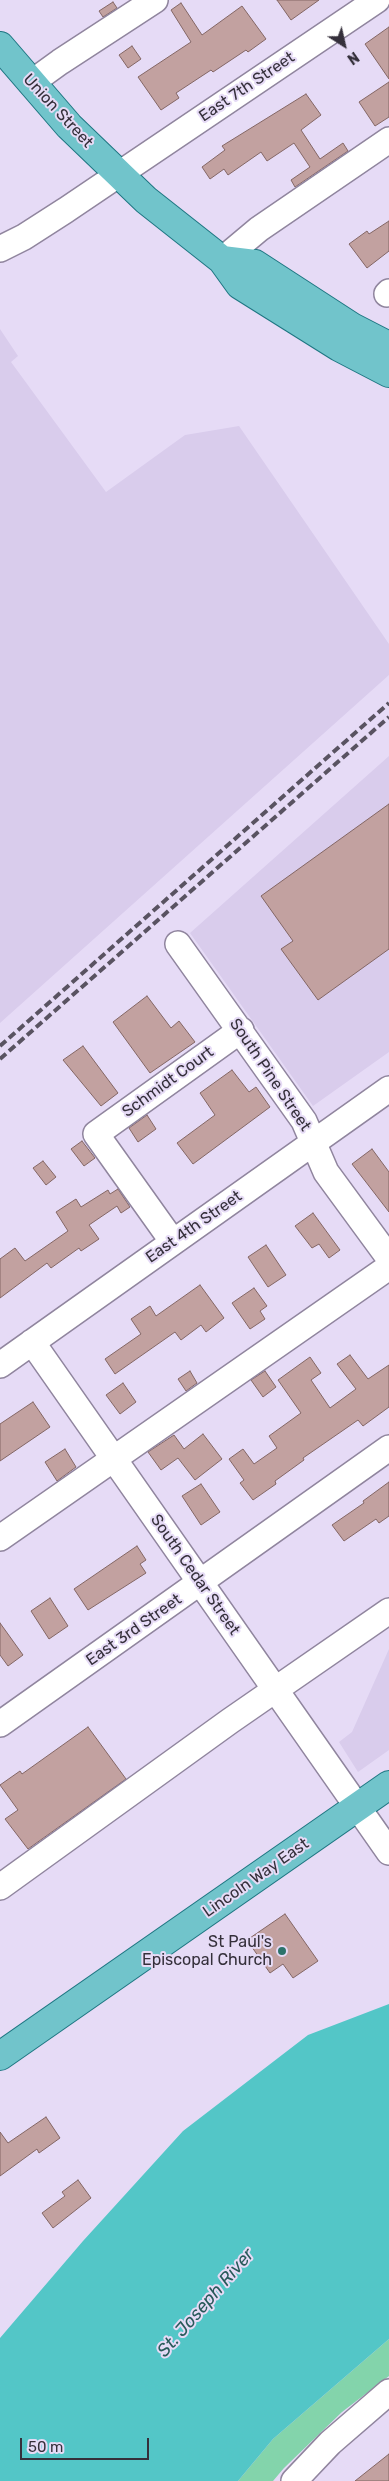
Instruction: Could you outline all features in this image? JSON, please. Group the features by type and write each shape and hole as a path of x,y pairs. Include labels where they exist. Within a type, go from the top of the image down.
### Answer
{"main road":[{"name":"Union Street","path":"0,46 69,126 118,174 188,235 222,260"},
{"path":"222,260 255,264 352,327 389,346"},
{"path":"222,260 240,285 339,347 389,372"},
{"name":"Lincoln Way East","path":"2,2051 389,1785"}],"street":[{"path":"31,83 154,0"},
{"name":"East 7th Street","path":"0,249 24,237 376,0"},
{"path":"222,260 259,230 389,140"},
{"name":"South Pine Street","path":"178,944 304,1121 326,1172 389,1258"},
{"name":"Schmidt Court","path":"173,1242 96,1134 241,1030"},
{"name":"East 4th Street","path":"0,1365 389,1089"},
{"path":"0,1538 389,1267"},
{"name":"South Cedar Street","path":"32,1342 389,1852"},
{"name":"East 3rd Street","path":"0,1724 389,1448"},
{"path":"0,1887 389,1611"},
{"path":"294,2481 330,2443 389,2392"}],"shaded area":[{"path":"0,329 18,356 11,362 106,492 185,435 239,426 389,644 389,675 0,1023"},
{"path":"389,756 389,1052 313,1106 190,933"},
{"path":"389,1649 389,1750 358,1772 339,1742 352,1732"},
{"path":"389,2339 389,2376 342,2412 273,2481 238,2481 273,2439"}],"water":[{"name":"St. Joseph River","path":"389,2004 389,2339 273,2439 238,2481 0,2481 0,2338 83,2241 183,2131 308,2035"}],"building":[{"path":"277,0 319,0 291,20"},
{"path":"113,2 117,8 103,17 99,11"},
{"path":"181,3 202,35 242,6 266,39 248,52 246,50 176,93 179,98 161,110 138,77 191,42 171,10"},
{"path":"389,27 389,79 365,44"},
{"path":"132,46 141,59 128,68 119,55"},
{"path":"389,82 389,117 375,126 359,102"},
{"path":"306,94 321,115 301,130 320,159 343,143 348,151 295,187 291,180 310,167 294,143 267,161 261,152 228,175 224,169 210,179 202,167 225,150 222,146"},
{"path":"389,221 389,251 367,268 349,244 367,231 369,234"},
{"path":"389,804 389,949 318,1000 281,949 293,941 261,896"},
{"path":"147,996 171,1028 179,1021 195,1042 150,1073 113,1022"},
{"path":"83,1046 118,1093 101,1106 63,1060"},
{"path":"232,1070 249,1092 256,1087 270,1107 193,1164 177,1143 215,1115 200,1093"},
{"path":"147,1115 156,1129 138,1142 129,1128"},
{"path":"82,1141 95,1158 84,1166 71,1149"},
{"path":"372,1149 389,1172 389,1212 352,1164"},
{"path":"43,1161 56,1177 46,1185 33,1168"},
{"path":"118,1189 130,1207 121,1213 117,1206 89,1225 99,1239 81,1251 79,1248 51,1268 47,1263 0,1298 0,1259 15,1248 25,1261 68,1231 56,1212 76,1199 81,1207 108,1190 110,1194"},
{"path":"313,1213 340,1250 329,1258 319,1244 312,1248 295,1226"},
{"path":"266,1245 286,1275 268,1287 248,1257"},
{"path":"200,1285 224,1318 206,1332 201,1325 181,1340 175,1332 115,1374 105,1359 141,1334 131,1319 150,1306 156,1316"},
{"path":"254,1288 267,1306 260,1311 265,1319 250,1329 232,1303"},
{"path":"350,1355 368,1379 389,1365 389,1407 363,1426 358,1420 303,1458 304,1460 275,1481 276,1484 253,1500 240,1483 244,1480 229,1459 243,1449 254,1464 277,1448 269,1436 301,1413 278,1380 310,1357 321,1373 311,1380 330,1408 356,1389 337,1364"},
{"path":"190,1371 197,1383 186,1391 178,1379"},
{"path":"265,1371 276,1387 263,1397 251,1380"},
{"path":"123,1383 136,1402 120,1414 106,1395"},
{"path":"33,1402 50,1427 0,1461 0,1424"},
{"path":"203,1434 222,1459 195,1480 178,1458 161,1470 148,1452 174,1435 184,1449"},
{"path":"65,1449 76,1467 57,1481 45,1462"},
{"path":"389,1482 389,1516 379,1523 376,1519 344,1541 332,1525 364,1503 363,1501"},
{"path":"201,1484 220,1512 201,1525 182,1496"},
{"path":"137,1546 146,1560 140,1564 146,1573 88,1610 74,1589"},
{"path":"50,1598 68,1626 49,1639 31,1611"},
{"path":"0,1623 23,1655 8,1666 0,1655"},
{"path":"88,1727 126,1779 28,1849 5,1819 18,1810 0,1785 20,1771 22,1774"},
{"name":"St Paul's Episcopal Church","path":"285,1914 318,1961 293,1978 283,1964 270,1973 247,1940"},
{"path":"46,2117 60,2138 39,2153 37,2149 0,2176 0,2132 8,2143"},
{"path":"78,2180 91,2198 53,2228 42,2213 65,2196 62,2192"},
{"path":"389,2454 389,2481 355,2481"}],"railway":[{"path":"0,1046 389,703"},
{"path":"0,1059 389,717"}],"place":[{"name":"St Paul's Episcopal Church","path":"282,1951"}]}
